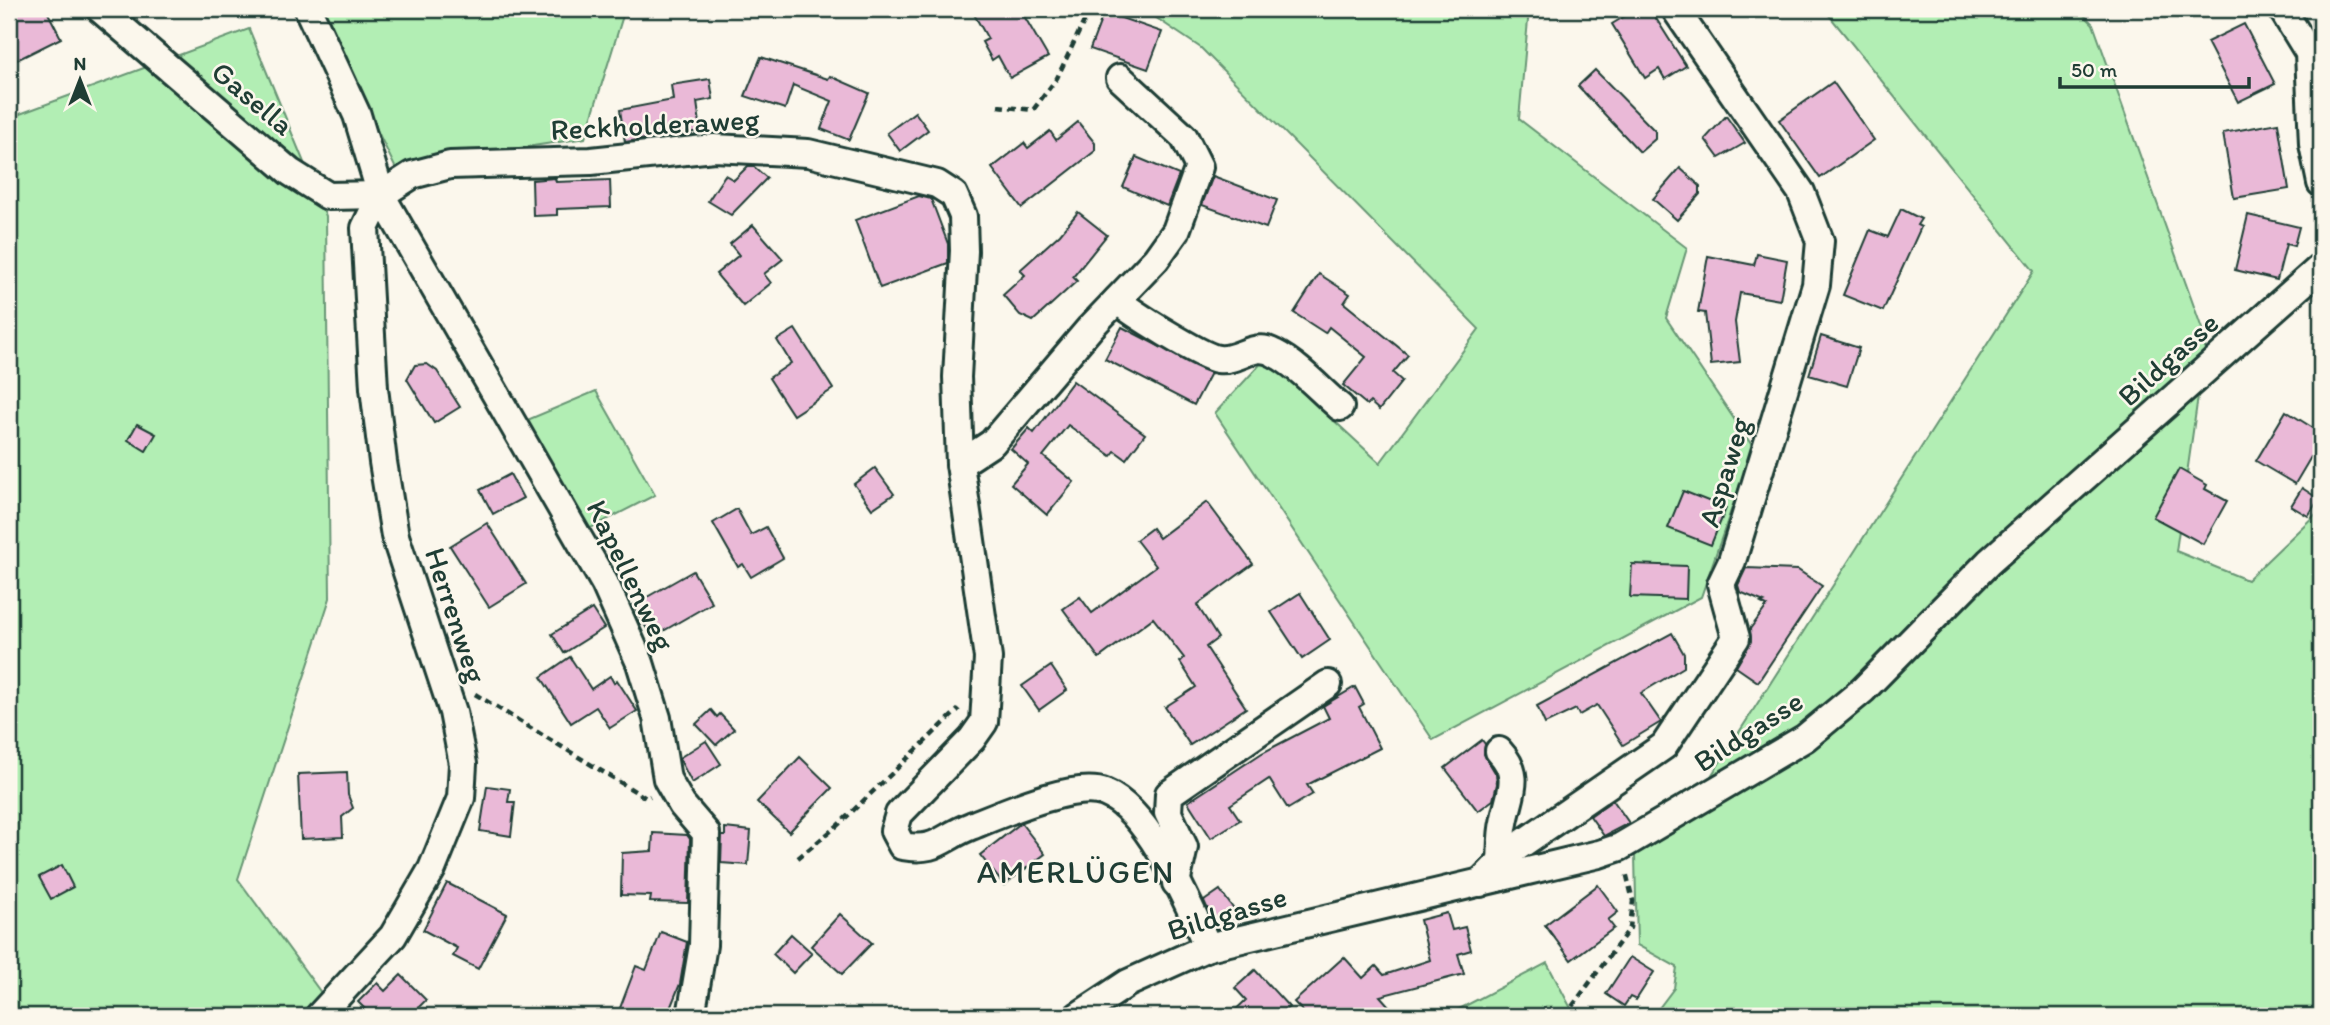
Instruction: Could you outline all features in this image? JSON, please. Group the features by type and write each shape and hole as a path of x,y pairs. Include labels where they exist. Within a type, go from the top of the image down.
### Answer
{"street":[{"name":"Gasella","path":"100,9 290,172 328,196 382,195"},
{"name":"Kapellenweg","path":"308,9 357,115 382,195 605,584 640,663 657,718 667,779 706,833 703,945 691,1016"},
{"name":"Aspaweg","path":"1480,883 1510,852 1664,746 1736,638 1721,584 1732,561 1816,285 1820,241 1801,192 1675,9"},
{"path":"2282,9 2309,53 2314,144 2321,183"},
{"path":"960,464 992,443 1156,258 1176,231 1199,167 1184,137 1119,78"},
{"name":"Reckholderaweg","path":"382,195 412,175 450,165 592,161 714,148 807,153 937,184 954,195 963,216 964,251 957,377 960,464 988,658 984,722 972,739 899,814 894,831 902,846 926,850 958,831 1028,803 1067,793 1105,792 1146,824 1208,947"},
{"name":"Herrenweg","path":"319,1016 393,936 432,869 461,798 463,764 453,712 396,536 383,461 374,388 365,228 382,195"},
{"name":"Bildgasse","path":"1078,1016 1128,983 1208,947 1620,847 1732,784 1804,738 1863,691 1989,562 2321,267"},
{"path":"1117,300 1132,313 1217,359 1235,358 1254,348 1273,352 1340,407"},
{"path":"1176,883 1184,847 1168,813 1169,794 1328,684"},
{"path":"1499,751 1510,764 1514,793 1503,826 1501,862"}],"path":[{"path":"998,106 1033,110 1057,78 1090,9"},
{"path":"798,858 837,826 985,684"},
{"path":"474,693 646,798 673,789"},
{"path":"1564,1016 1630,928 1633,901 1620,847"}],"green space":[{"path":"318,9 625,9 585,138 395,167"},
{"path":"1143,9 1529,9 1519,119 1687,248 1666,318 1753,447 1701,597 1433,740 1215,413 1266,358 1380,463 1479,329 1201,48"},
{"path":"1824,9 2078,9 2093,24 2206,340 2176,551 2247,580 2321,509 2321,1016 1653,1016 1674,988 1677,967 1637,945 1635,855 1681,823 2034,271"},
{"path":"249,29 326,216 330,598 238,879 338,1016 9,1016 9,118"},
{"path":"596,391 655,495 587,530 525,421"},
{"path":"1547,963 1575,1016 1446,1016"}],"building":[{"path":"21,9 46,9 61,38 9,64 9,15"},
{"path":"971,9 1020,9 1048,57 1010,78 998,56 992,60 982,42 988,39"},
{"path":"1637,9 1650,9 1686,66 1665,79 1659,69 1645,78 1612,24"},
{"path":"1104,12 1162,32 1148,69 1090,49"},
{"path":"2244,24 2275,84 2238,102 2207,42"},
{"path":"761,57 828,79 830,76 869,93 849,140 821,129 832,101 793,85 785,109 745,96"},
{"path":"1595,70 1655,131 1655,139 1640,152 1578,86"},
{"path":"710,79 713,99 697,102 701,131 625,142 620,110 673,100 671,85"},
{"path":"1833,82 1874,140 1820,178 1779,120"},
{"path":"915,112 928,130 900,151 887,133"},
{"path":"1726,116 1745,143 1719,158 1705,139"},
{"path":"1078,122 1095,143 1095,151 1022,208 992,168 1024,143 1028,148 1050,131 1056,140"},
{"path":"2278,123 2289,189 2234,198 2223,133"},
{"path":"1136,157 1179,175 1167,206 1123,187"},
{"path":"748,166 753,166 767,178 731,215 708,201 725,175 734,180"},
{"path":"1680,168 1700,186 1700,194 1677,220 1653,199"},
{"path":"1213,176 1277,200 1266,228 1202,205"},
{"path":"555,178 556,182 610,180 611,207 557,209 557,215 533,216 532,180"},
{"path":"919,196 931,199 948,244 948,263 880,288 855,220"},
{"path":"1901,209 1921,219 1917,225 1921,227 1883,311 1843,295 1870,230 1888,237"},
{"path":"1078,212 1107,235 1073,277 1077,281 1033,321 1020,315 1003,295 1025,275 1020,270 1060,234"},
{"path":"2248,215 2299,227 2294,246 2286,244 2277,280 2235,270"},
{"path":"753,225 783,259 764,274 771,283 743,306 716,274 739,255 730,244"},
{"path":"1757,254 1787,260 1780,300 1740,293 1735,322 1740,362 1711,365 1705,313 1698,312 1708,256 1754,265"},
{"path":"1319,274 1350,294 1344,303 1408,355 1393,373 1402,381 1379,410 1370,402 1367,405 1343,385 1366,357 1329,327 1325,333 1294,313"},
{"path":"1122,327 1211,373 1194,405 1105,359"},
{"path":"795,329 833,389 793,415 769,378 791,363 777,340"},
{"path":"1821,336 1859,348 1847,386 1809,375"},
{"path":"427,364 437,371 460,407 434,423 407,379 415,365"},
{"path":"1073,381 1145,434 1126,459 1115,451 1111,456 1068,425 1043,456 1074,482 1047,515 1011,484 1028,464 1011,449 1029,428 1034,433"},
{"path":"2286,411 2321,433 2321,440 2295,484 2256,461"},
{"path":"137,424 156,434 146,451 128,440"},
{"path":"875,468 894,494 872,509 854,484"},
{"path":"2179,469 2207,485 2205,489 2227,501 2203,544 2153,517"},
{"path":"510,474 523,498 493,514 480,490"},
{"path":"2302,488 2319,499 2308,516 2291,506"},
{"path":"1683,491 1726,508 1711,545 1668,528"},
{"path":"1207,502 1253,564 1197,605 1218,638 1206,647 1246,708 1190,745 1165,707 1196,687 1180,662 1184,658 1153,618 1099,658 1063,609 1080,597 1092,613 1156,566 1136,540 1152,528 1159,538"},
{"path":"737,509 751,535 766,527 783,558 751,577 743,564 738,567 713,523"},
{"path":"487,523 526,584 489,607 450,546"},
{"path":"1632,564 1687,566 1686,599 1630,597"},
{"path":"1746,568 1798,570 1822,586 1758,682 1736,667 1751,641 1750,629 1767,606 1761,603 1764,602 1740,592 1738,585"},
{"path":"693,571 712,603 658,634 650,634 633,605"},
{"path":"1300,593 1330,640 1302,659 1271,612"},
{"path":"592,609 604,628 564,653 552,634"},
{"path":"1672,633 1684,654 1684,667 1641,693 1661,722 1623,745 1597,705 1579,715 1576,709 1545,724 1537,706"},
{"path":"570,657 591,689 610,676 614,683 617,680 637,711 610,728 596,707 571,723 541,677"},
{"path":"1051,666 1067,690 1039,710 1022,686"},
{"path":"1355,687 1364,704 1359,707 1380,748 1307,785 1313,794 1288,809 1269,779 1230,805 1240,820 1211,838 1188,802 1262,753 1329,718 1323,706"},
{"path":"711,710 717,717 720,714 734,729 716,745 696,724"},
{"path":"1482,740 1485,744 1484,754 1496,774 1497,784 1493,800 1478,811 1445,768"},
{"path":"706,741 721,764 692,783 679,758"},
{"path":"800,757 832,788 789,832 757,802"},
{"path":"347,772 348,795 353,808 342,817 343,837 301,839 298,774"},
{"path":"487,786 510,789 508,802 515,802 511,836 480,831"},
{"path":"1613,800 1629,823 1604,836 1590,816"},
{"path":"1021,823 1045,854 1004,885 980,855"},
{"path":"725,828 751,831 748,865 721,863"},
{"path":"653,833 687,835 690,839 688,903 650,902 651,896 621,895 622,853 652,851"},
{"path":"62,865 73,887 51,899 39,877"},
{"path":"447,883 507,914 478,969 453,956 457,948 423,930"},
{"path":"1598,885 1618,912 1608,920 1614,928 1571,960 1545,925"},
{"path":"1220,890 1240,918 1217,929 1204,901"},
{"path":"1447,913 1452,930 1465,927 1471,950 1458,954 1464,974 1380,996 1398,1016 1307,1016 1294,1002 1344,957 1363,978 1376,966 1384,975 1430,960 1420,920"},
{"path":"840,914 872,943 842,974 811,946"},
{"path":"661,932 687,942 680,984 667,1016 617,1016 636,966 646,970"},
{"path":"791,934 812,953 793,973 773,954"},
{"path":"1630,957 1654,972 1636,1000 1630,997 1624,1006 1606,994"},
{"path":"1255,970 1289,1007 1279,1016 1229,1016 1246,1000 1235,988"},
{"path":"401,975 426,1000 410,1016 372,1016 358,1002 377,983 385,991"}],"district":[{"name":"AMERLÜGEN","path":"1076,872"}]}
